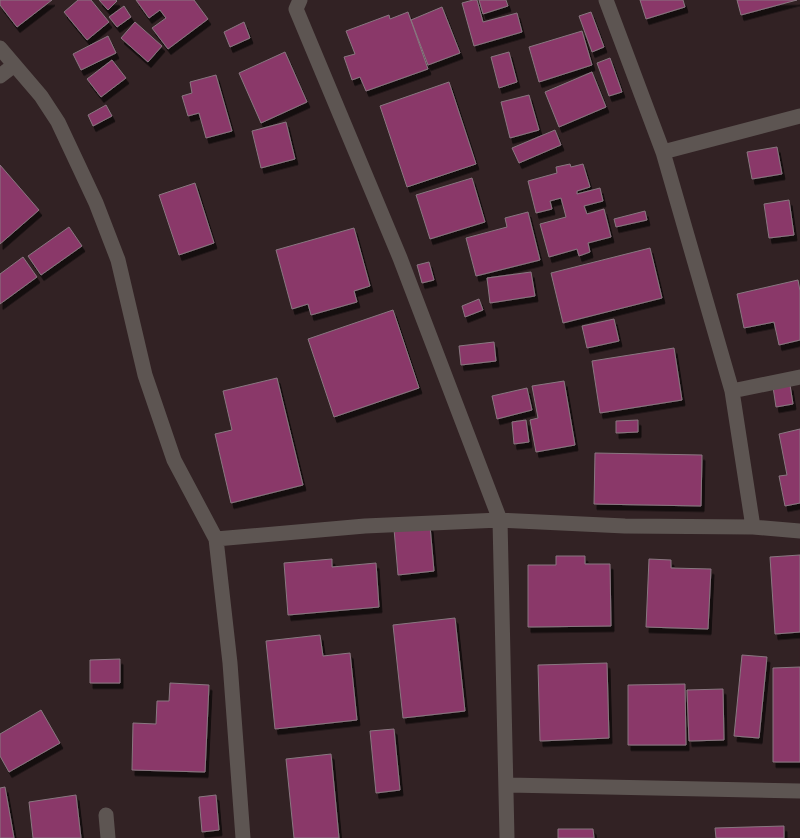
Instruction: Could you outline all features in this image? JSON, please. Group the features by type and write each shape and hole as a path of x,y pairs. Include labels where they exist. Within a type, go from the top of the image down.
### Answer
{"street":[{"path":"300,0 296,9 400,258 500,520 507,838"},
{"path":"606,0 663,152 732,391 753,528"},
{"path":"0,48 13,66 41,96 58,122 96,203 118,260 145,375 174,460 216,539 230,663 243,838"},
{"path":"0,76 13,66"},
{"path":"663,152 800,116"},
{"path":"732,391 800,377"},
{"path":"216,539 365,526 500,520 800,531"},
{"path":"507,785 800,791"},
{"path":"106,815 108,838"}],"building":[{"path":"0,0 52,0 17,27 0,5"},
{"path":"78,0 91,0 109,22 87,40 64,12"},
{"path":"99,0 116,0 117,1 108,10"},
{"path":"136,0 194,0 208,19 168,49 152,28 166,18 160,10 149,18"},
{"path":"477,0 483,22 517,13 522,32 474,46 462,3"},
{"path":"479,0 506,0 508,6 483,14"},
{"path":"640,0 683,0 685,7 646,19"},
{"path":"737,0 797,0 741,15"},
{"path":"124,6 131,17 117,27 109,17"},
{"path":"442,7 460,53 428,65 411,20"},
{"path":"408,12 428,69 366,91 360,77 352,80 344,57 355,54 346,31 389,15 390,19"},
{"path":"591,12 604,47 592,52 579,16"},
{"path":"135,22 162,46 148,62 121,38"},
{"path":"244,22 250,38 230,47 224,32"},
{"path":"582,31 592,65 539,82 529,47"},
{"path":"108,36 116,53 81,70 73,54"},
{"path":"285,52 307,102 261,123 239,73"},
{"path":"509,52 517,82 499,88 491,57"},
{"path":"610,58 622,92 609,96 597,63"},
{"path":"112,60 126,78 101,97 87,79"},
{"path":"592,72 606,107 559,127 545,92"},
{"path":"216,75 232,131 206,138 199,113 188,116 182,96 192,93 190,82"},
{"path":"449,82 476,164 407,187 380,106"},
{"path":"529,95 539,130 510,138 501,102"},
{"path":"106,105 112,116 93,126 88,115"},
{"path":"286,122 295,159 261,168 252,131"},
{"path":"555,130 561,145 519,163 512,148"},
{"path":"777,147 782,174 752,179 747,152"},
{"path":"570,164 571,167 583,164 590,187 577,191 577,194 600,188 603,201 584,206 587,214 604,209 611,237 588,243 590,252 579,256 577,249 549,257 540,224 566,217 561,198 550,201 552,209 536,213 528,181 557,173 556,167"},
{"path":"0,165 39,210 0,244"},
{"path":"472,178 485,222 430,239 416,195"},
{"path":"195,183 214,243 179,255 159,195"},
{"path":"789,200 794,235 769,238 764,204"},
{"path":"645,211 647,220 616,227 614,219"},
{"path":"528,212 540,260 476,276 466,238 507,227 505,218"},
{"path":"69,227 82,246 41,275 28,256"},
{"path":"354,228 370,286 354,291 357,302 311,315 308,304 292,309 276,250"},
{"path":"650,248 662,298 563,323 551,273"},
{"path":"23,257 37,277 0,304 0,274"},
{"path":"429,262 434,280 422,283 417,265"},
{"path":"531,272 535,296 490,303 487,278"},
{"path":"798,280 800,291 800,340 779,345 774,322 744,328 737,294"},
{"path":"479,299 483,310 465,317 462,306"},
{"path":"393,310 419,388 334,417 308,339"},
{"path":"614,319 619,341 587,348 582,326"},
{"path":"494,342 496,361 461,365 459,346"},
{"path":"674,348 682,400 600,413 592,361"},
{"path":"277,378 303,485 231,503 215,434 232,430 223,391"},
{"path":"564,381 575,445 536,452 530,420 538,418 532,386"},
{"path":"790,385 793,404 776,407 773,387"},
{"path":"527,388 532,410 497,419 492,396"},
{"path":"526,420 529,442 514,444 512,422"},
{"path":"638,420 638,432 616,433 616,421"},
{"path":"800,429 800,503 785,506 779,476 787,475 779,434"},
{"path":"595,453 702,455 701,506 594,504"},
{"path":"430,526 434,571 398,575 394,529"},
{"path":"800,555 800,632 775,634 770,557"},
{"path":"556,556 585,556 585,564 610,564 611,626 528,627 528,565 556,565"},
{"path":"332,559 332,567 376,563 379,607 288,615 284,563"},
{"path":"649,559 671,560 671,568 711,569 708,629 646,627"},
{"path":"455,618 465,711 403,718 393,625"},
{"path":"320,635 323,656 350,653 357,720 275,729 266,641"},
{"path":"742,655 767,657 759,738 734,736"},
{"path":"120,659 120,683 90,683 90,660"},
{"path":"607,663 609,738 540,741 538,665"},
{"path":"800,667 800,762 773,762 773,668"},
{"path":"170,683 209,685 205,772 132,770 133,723 156,724 157,701 169,701"},
{"path":"685,684 686,745 628,745 628,685"},
{"path":"723,689 724,740 689,741 687,690"},
{"path":"41,710 60,743 9,772 0,756 0,734"},
{"path":"394,729 400,790 376,793 370,731"},
{"path":"331,754 339,838 294,838 286,759"},
{"path":"5,787 14,838 0,838 0,788"},
{"path":"76,795 81,838 33,838 29,802"},
{"path":"216,795 219,830 202,832 199,797"},
{"path":"784,826 784,838 716,838 715,828"},
{"path":"558,829 593,829 594,838 558,838"}]}
